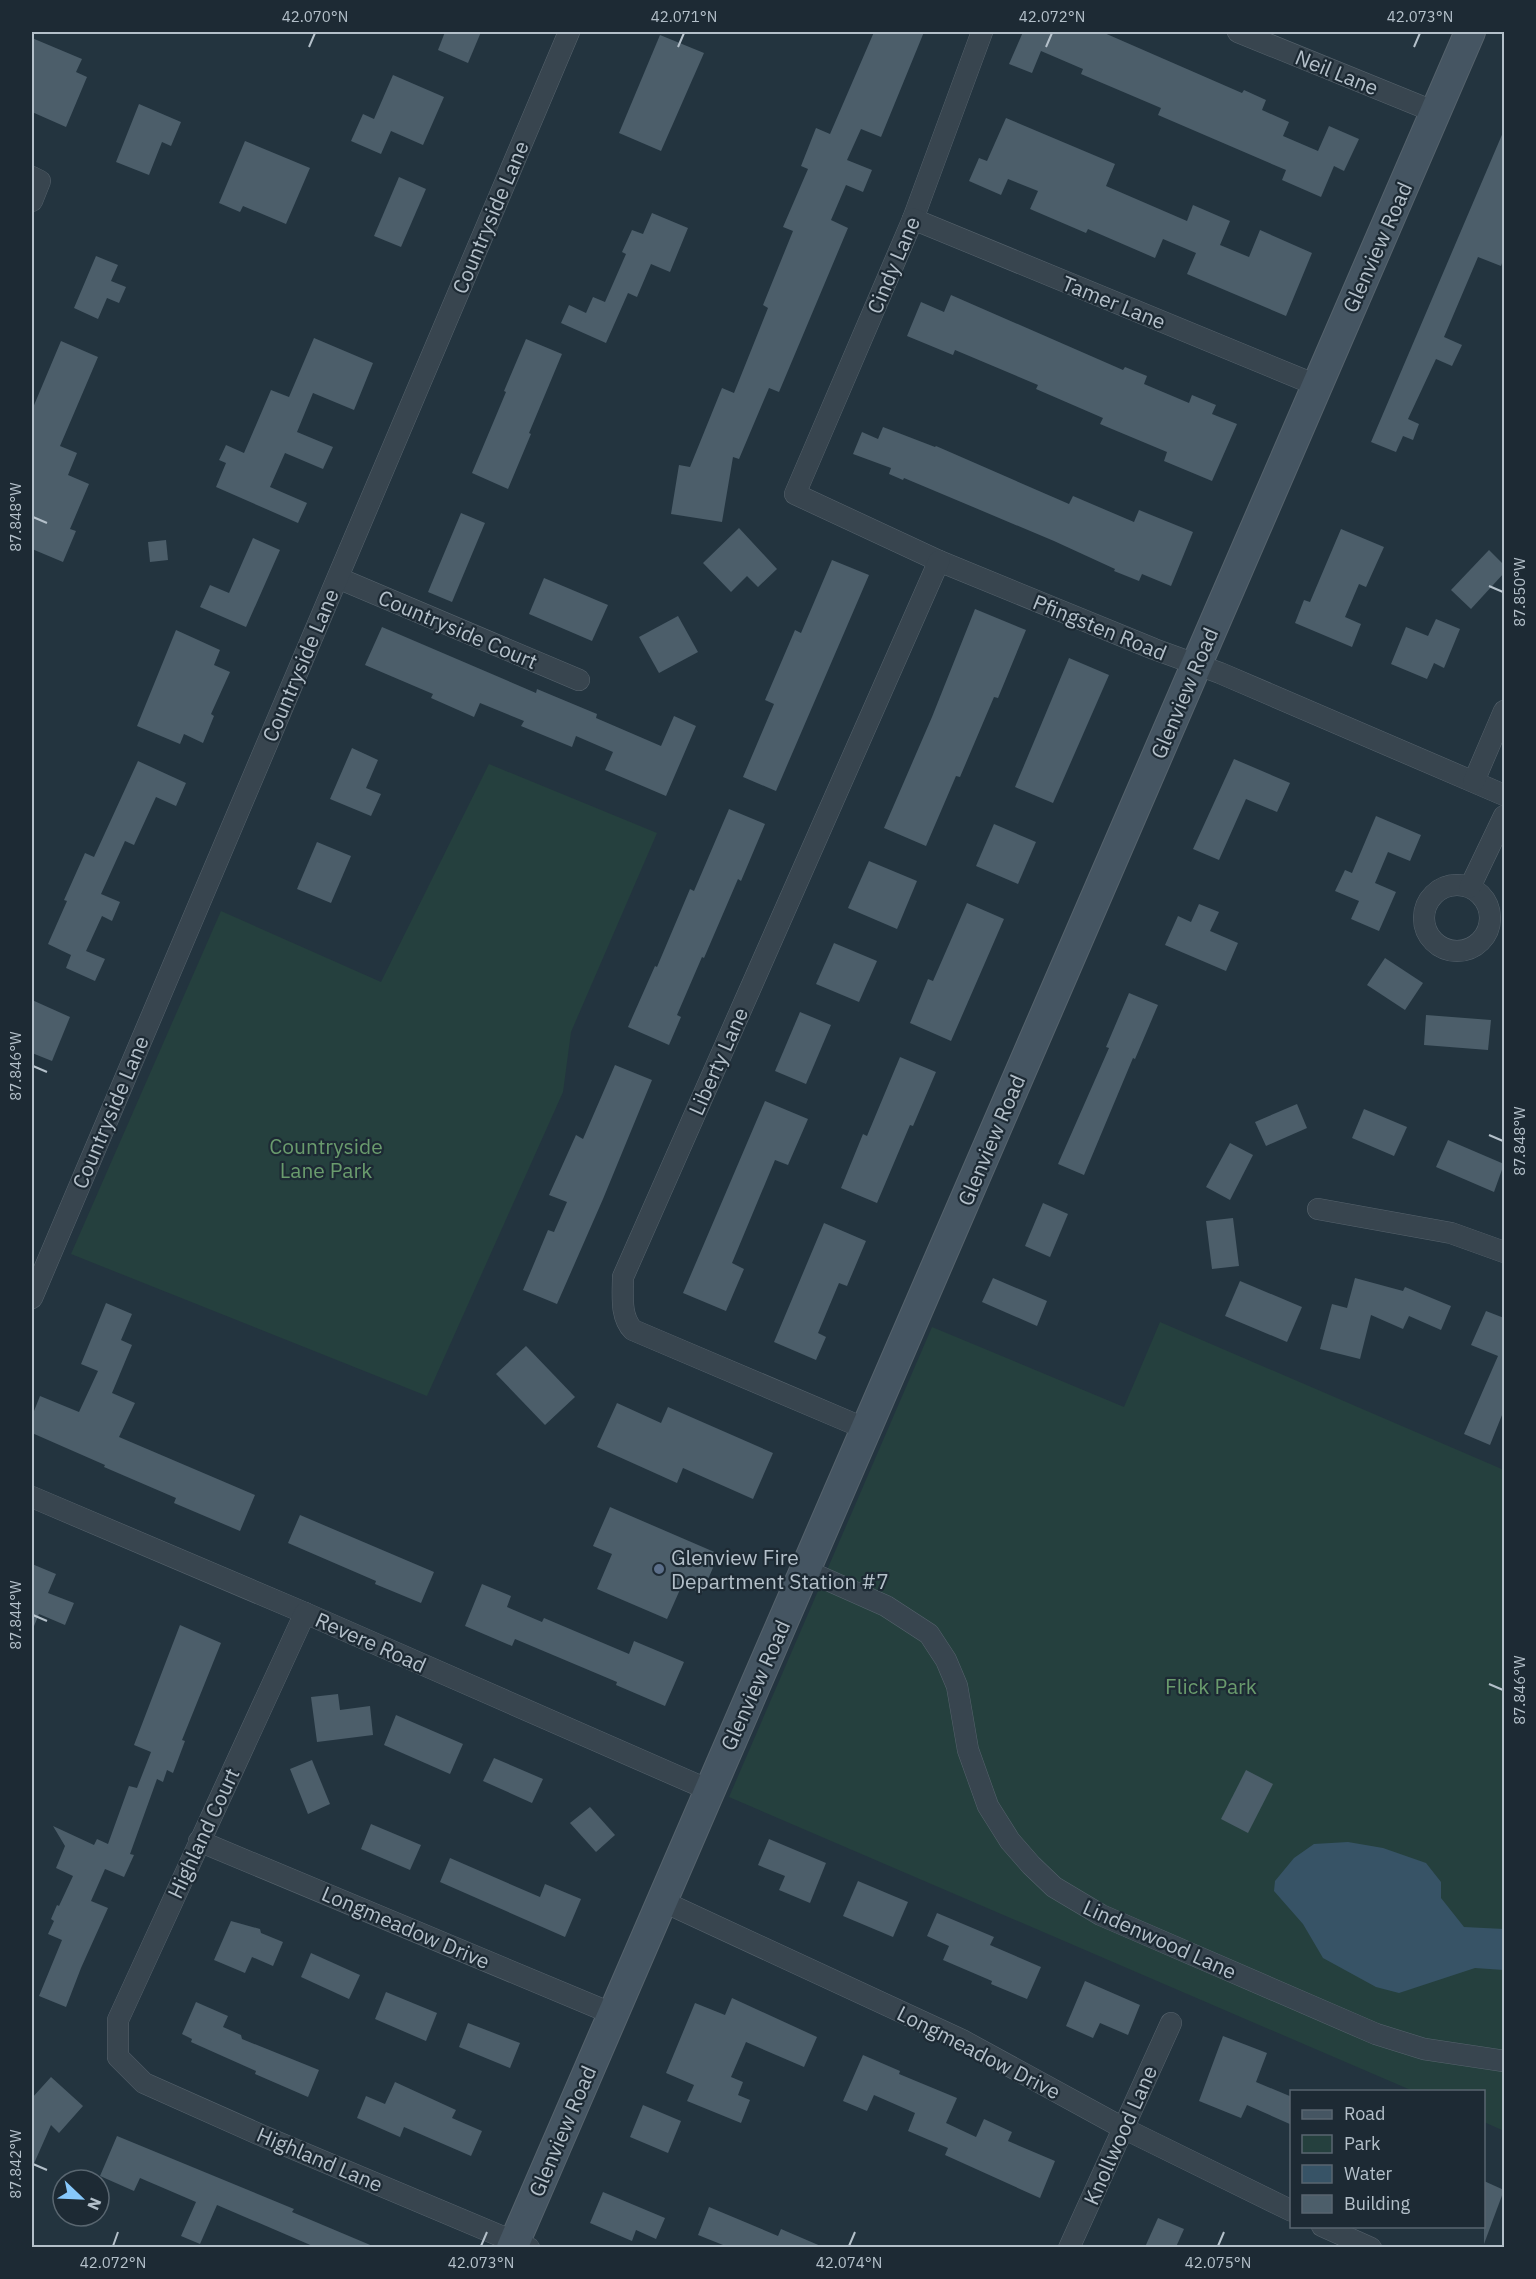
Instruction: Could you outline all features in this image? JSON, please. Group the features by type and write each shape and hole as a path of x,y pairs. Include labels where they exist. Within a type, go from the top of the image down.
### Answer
{"main road":[{"name":"Glenview Road","path":"519,2246 613,2014 709,1790 1470,32"}],"street":[{"name":"Countryside Lane","path":"32,1298 569,32"},
{"name":"Cindy Lane","path":"795,494 913,219 982,32"},
{"name":"Neil Lane","path":"1238,32 1435,112"},
{"path":"32,201 36,179"},
{"name":"Tamer Lane","path":"913,219 1316,385"},
{"name":"Pfingsten Road","path":"795,494 939,561 1196,665 1504,795"},
{"name":"Liberty Lane","path":"866,1430 633,1330 626,1323 623,1277 939,561"},
{"name":"Countryside Court","path":"338,578 579,680"},
{"path":"1474,781 1504,711"},
{"path":"1470,887 1504,816"},
{"path":"1318,1209 1451,1233 1504,1252"},
{"name":"Revere Road","path":"32,1497 305,1613 709,1790"},
{"name":"Lindenwood Lane","path":"805,1570 886,1606 929,1634 946,1660 957,1686 968,1750 988,1806 1010,1841 1053,1887 1101,1915 1376,2034 1424,2049 1504,2061"},
{"name":"Highland Court","path":"118,2057 118,2020 305,1613"},
{"name":"Longmeadow Drive","path":"199,1841 613,2014"},
{"name":"Longmeadow Drive","path":"662,1901 962,2040 1123,2128 1290,2210"},
{"name":"Knollwood Lane","path":"1069,2247 1171,2023"},
{"name":"Highland Lane","path":"118,2057 144,2082 519,2246"},
{"path":"1327,2228 1371,2247"}],"green space":[{"name":"Countryside Lane Park","path":"489,764 657,833 571,1032 563,1092 427,1396 71,1254 221,911 381,982"},
{"name":"Flick Park","path":"1160,1322 1504,1470 1504,2131 1485,2122 1485,2090 1411,2090 729,1797 932,1327 1124,1407"}],"water":[{"path":"1348,1842 1383,1848 1426,1863 1441,1882 1441,1898 1464,1927 1504,1929 1504,1970 1475,1968 1399,1993 1376,1987 1323,1958 1303,1924 1274,1891 1275,1881 1294,1858 1314,1844"}],"building":[{"path":"445,32 481,32 468,63 438,50"},
{"path":"874,32 924,32 881,137 861,129 847,160 872,170 863,192 846,185 831,220 848,228 779,392 769,388 739,459 733,457 722,522 671,514 679,465 690,467 722,388 734,393 768,308 763,305 793,231 783,227 808,169 801,166 816,128 830,134"},
{"path":"1023,32 1102,32 1242,93 1244,90 1266,100 1262,110 1289,122 1283,136 1318,151 1329,126 1359,139 1344,171 1334,166 1321,197 1282,180 1286,170 1158,115 1161,108 1081,74 1083,69 1041,51 1032,73 1009,64"},
{"path":"660,35 704,53 661,151 619,133"},
{"path":"32,38 82,59 76,72 87,77 66,127 32,112"},
{"path":"393,75 444,97 423,145 391,131 381,154 351,141 363,114 374,119"},
{"path":"139,104 181,122 171,146 162,142 149,175 116,162"},
{"path":"1006,118 1115,164 1106,186 1187,221 1193,205 1230,221 1220,245 1249,257 1260,230 1312,253 1286,316 1187,274 1196,253 1163,239 1155,258 1088,229 1086,233 1030,209 1038,191 1008,179 1001,195 969,181 979,158 987,161"},
{"path":"1504,130 1504,257 1501,266 1478,257 1444,337 1462,345 1452,366 1436,359 1408,419 1419,424 1413,440 1403,436 1396,452 1371,442"},
{"path":"245,141 310,168 286,224 243,206 240,212 219,203"},
{"path":"399,177 426,189 401,247 374,236"},
{"path":"652,213 688,228 670,272 651,264 637,297 628,293 606,343 561,323 569,305 586,313 593,297 605,302 626,254 622,252 632,230 643,234"},
{"path":"96,256 118,265 111,281 126,287 119,303 107,298 98,319 74,308"},
{"path":"951,295 1123,370 1125,367 1147,376 1144,384 1189,403 1192,395 1216,405 1212,414 1237,424 1212,481 1164,461 1167,452 1100,424 1103,418 1036,389 1038,385 955,350 953,355 907,336 921,302 944,312"},
{"path":"314,338 373,363 354,410 313,393 297,432 333,447 323,469 285,453 270,487 307,503 298,523 216,487 226,463 219,460 226,445 244,453 271,390 289,397"},
{"path":"526,339 562,354 508,489 472,473"},
{"path":"61,341 98,357 60,446 77,453 68,475 89,484 70,529 76,531 63,562 32,549 32,410"},
{"path":"883,427 936,446 1069,504 1073,496 1134,522 1139,510 1193,532 1171,586 1142,574 1139,581 1114,571 1115,569 1054,541 904,478 903,480 889,474 891,468 853,454 862,432 878,439"},
{"path":"461,513 485,523 452,602 428,592"},
{"path":"739,528 777,569 758,587 747,576 731,592 703,563"},
{"path":"1341,529 1384,547 1366,587 1359,584 1345,617 1361,624 1352,647 1295,623 1304,600 1310,602"},
{"path":"253,538 280,550 246,627 200,607 210,585 229,593"},
{"path":"166,540 168,560 150,562 148,542"},
{"path":"1489,550 1504,565 1504,573 1471,609 1451,590"},
{"path":"832,560 869,575 776,791 743,777 774,704 765,700 795,630 801,633"},
{"path":"544,578 608,605 592,641 529,614"},
{"path":"975,609 1026,630 998,698 994,697 960,777 956,776 926,846 884,828"},
{"path":"678,616 698,652 659,673 639,637"},
{"path":"1436,619 1460,629 1444,668 1434,663 1427,679 1391,664 1406,627 1428,636"},
{"path":"382,627 536,693 537,689 597,714 596,718 661,746 674,716 696,726 666,796 605,770 613,752 576,736 572,747 521,726 524,721 480,703 474,717 431,698 433,694 365,665"},
{"path":"176,630 220,650 214,665 230,672 211,714 214,716 203,743 184,734 180,744 137,726"},
{"path":"1069,658 1109,675 1053,803 1015,787"},
{"path":"352,748 378,760 366,788 381,794 371,816 330,799"},
{"path":"1234,759 1290,783 1277,812 1246,799 1219,860 1193,849"},
{"path":"138,761 186,783 176,806 156,797 134,845 125,841 101,894 120,902 112,921 102,916 86,951 105,959 95,981 66,968 71,955 48,944 85,853 94,857"},
{"path":"729,809 765,824 741,881 738,879 704,958 702,957 677,1015 681,1017 669,1045 628,1027 655,966 657,967 690,889 694,891"},
{"path":"1376,816 1421,835 1410,861 1388,852 1375,883 1396,892 1379,931 1351,919 1359,901 1335,891 1345,870 1352,873"},
{"path":"994,824 1036,842 1018,884 976,866"},
{"path":"317,842 351,856 331,903 297,889"},
{"path":"869,861 917,881 897,929 848,908"},
{"path":"967,903 1004,919 951,1041 910,1023 928,979 933,981"},
{"path":"1199,904 1219,912 1210,931 1238,943 1226,971 1165,945 1178,916 1191,922"},
{"path":"834,943 877,961 859,1002 816,984"},
{"path":"1385,958 1423,983 1405,1010 1367,985"},
{"path":"1129,993 1158,1005 1084,1175 1058,1164 1109,1048 1106,1047"},
{"path":"32,1000 70,1017 52,1061 32,1053"},
{"path":"800,1012 831,1025 806,1084 775,1071"},
{"path":"1426,1015 1491,1020 1488,1050 1424,1045"},
{"path":"900,1057 936,1072 913,1126 910,1125 877,1203 841,1188 863,1134 867,1136"},
{"path":"615,1065 652,1080 557,1304 523,1290 548,1230 554,1232 567,1202 549,1195 576,1135 583,1139"},
{"path":"765,1101 808,1119 788,1165 775,1160 732,1263 744,1269 726,1311 683,1293"},
{"path":"1297,1104 1307,1128 1266,1146 1255,1122"},
{"path":"1364,1109 1407,1127 1394,1156 1352,1138"},
{"path":"1448,1140 1504,1164 1494,1192 1436,1167"},
{"path":"1230,1143 1253,1155 1230,1200 1206,1187"},
{"path":"1043,1203 1068,1214 1050,1257 1025,1246"},
{"path":"1233,1218 1239,1266 1212,1269 1206,1221"},
{"path":"824,1223 866,1241 847,1286 839,1283 818,1333 826,1337 816,1360 774,1342"},
{"path":"993,1278 1047,1301 1037,1326 982,1302"},
{"path":"1355,1278 1403,1291 1405,1287 1451,1306 1441,1330 1409,1316 1403,1329 1371,1315 1360,1359 1320,1349 1332,1304 1347,1308"},
{"path":"1240,1281 1302,1307 1287,1342 1225,1316"},
{"path":"106,1303 132,1314 121,1340 132,1345 112,1393 135,1403 119,1437 255,1495 240,1531 174,1503 176,1498 32,1433 32,1416 40,1396 79,1412 98,1371 81,1364"},
{"path":"1486,1311 1504,1318 1504,1410 1490,1445 1464,1434 1498,1356 1471,1345"},
{"path":"526,1346 575,1397 545,1425 496,1374"},
{"path":"617,1403 661,1423 668,1407 773,1453 753,1499 683,1468 677,1483 597,1447"},
{"name":"Glenview Fire Department Station #7","path":"610,1507 719,1554 702,1593 682,1585 667,1619 597,1589 612,1554 593,1546"},
{"path":"300,1515 434,1572 421,1603 288,1543"},
{"path":"32,1564 56,1574 48,1593 74,1603 65,1625 39,1614 32,1631"},
{"path":"482,1584 511,1596 507,1607 542,1622 544,1618 629,1654 634,1641 684,1662 665,1706 616,1685 617,1682 515,1639 512,1646 465,1626"},
{"path":"180,1625 221,1643 182,1740 185,1741 173,1773 167,1770 163,1782 157,1779 130,1854 134,1855 124,1877 105,1869 91,1901 108,1908 66,2007 39,1996 62,1940 48,1934 54,1921 51,1919 73,1876 56,1868 65,1846 53,1826 94,1845 97,1839 108,1844 129,1786 137,1788 151,1752 134,1745"},
{"path":"338,1694 340,1710 370,1706 373,1735 317,1742 311,1697"},
{"path":"396,1715 463,1744 450,1774 384,1745"},
{"path":"494,1758 543,1779 532,1803 483,1781"},
{"path":"312,1760 330,1804 308,1814 290,1769"},
{"path":"1246,1770 1273,1784 1248,1833 1221,1819"},
{"path":"590,1807 615,1835 596,1852 570,1823"},
{"path":"371,1824 421,1845 410,1870 361,1849"},
{"path":"769,1839 826,1863 810,1903 779,1890 785,1876 758,1865"},
{"path":"450,1858 540,1897 545,1884 581,1899 565,1937 440,1882"},
{"path":"858,1881 908,1902 893,1937 843,1916"},
{"path":"937,1913 994,1937 990,1945 1041,1967 1027,1999 943,1960 949,1946 927,1936"},
{"path":"231,1921 260,1929 261,1933 283,1942 273,1966 252,1957 245,1973 214,1960"},
{"path":"311,1953 360,1975 349,1999 301,1977"},
{"path":"1085,1981 1140,2005 1128,2035 1100,2023 1093,2038 1066,2026"},
{"path":"386,1992 437,2013 426,2041 375,2019"},
{"path":"732,1998 817,2037 804,2067 746,2042 731,2077 743,2082 738,2095 750,2100 741,2123 687,2101 694,2085 666,2073 695,2003 725,2015"},
{"path":"196,2002 228,2016 223,2027 241,2035 242,2039 319,2070 308,2097 191,2042 192,2039 182,2034"},
{"path":"468,2023 520,2043 510,2068 459,2047"},
{"path":"1223,2036 1267,2053 1256,2082 1290,2096 1290,2124 1247,2105 1241,2118 1199,2101"},
{"path":"863,2055 900,2071 899,2074 957,2098 946,2123 976,2137 984,2119 1012,2132 1008,2141 1055,2161 1040,2198 945,2155 948,2148 908,2131 915,2113 874,2095 867,2111 843,2101"},
{"path":"51,2077 83,2106 59,2133 51,2125 32,2168 32,2098"},
{"path":"395,2082 456,2110 452,2118 482,2131 471,2156 404,2127 400,2137 357,2118 366,2096 385,2104"},
{"path":"643,2105 681,2121 668,2153 630,2137"},
{"path":"117,2136 294,2209 292,2212 375,2247 315,2247 217,2205 200,2244 181,2236 196,2202 140,2178 134,2191 111,2181 111,2168 103,2168"},
{"path":"1485,2181 1504,2190 1484,2244 1485,2228"},
{"path":"603,2192 665,2218 656,2239 636,2230 632,2241 590,2223"},
{"path":"709,2207 778,2236 781,2229 823,2247 728,2247 698,2235"},
{"path":"1158,2218 1184,2229 1176,2247 1145,2247"}],"place":[{"name":"Glenview Fire Department Station #7","path":"659,1569"}]}
